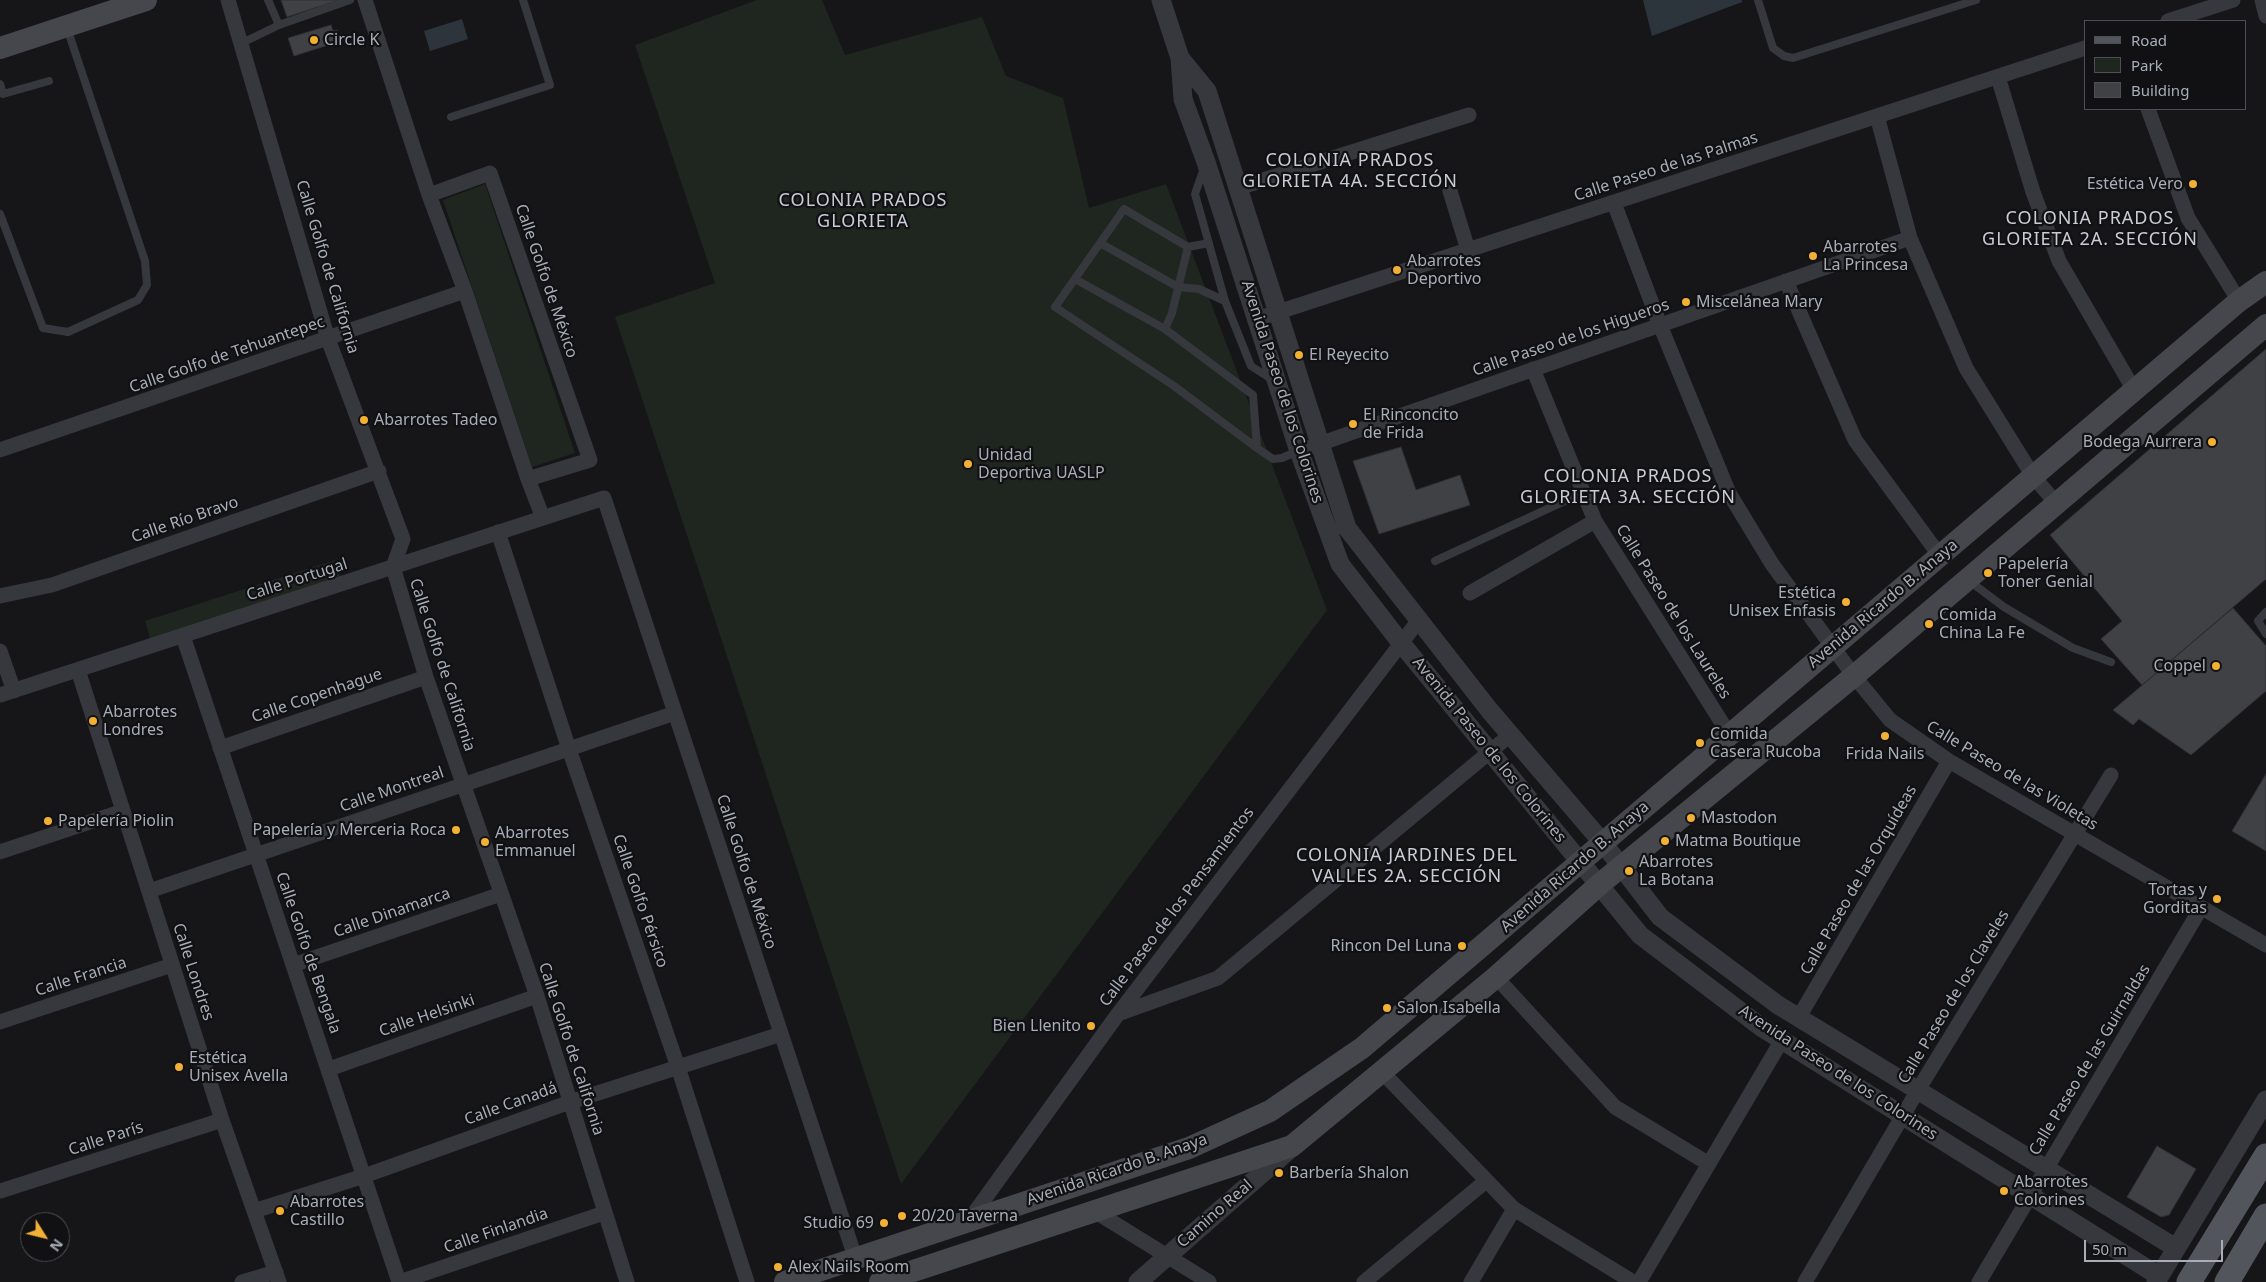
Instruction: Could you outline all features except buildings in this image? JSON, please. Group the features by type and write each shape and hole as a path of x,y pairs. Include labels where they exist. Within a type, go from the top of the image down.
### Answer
{"main road":[{"path":"0,48 146,0"},
{"name":"Avenida Ricardo B. Anaya","path":"786,1282 855,1257 1189,1148 1270,1111 1362,1048 2239,301 2266,282"},
{"name":"Avenida Ricardo B. Anaya","path":"880,1282 1292,1146 1496,977 1620,867 1854,676 2266,325"},
{"path":"2190,1282 2266,1156"},
{"path":"2227,1282 2266,1216"}],"street":[{"name":"Calle Golfo de California","path":"228,0 328,339 379,471 402,540 393,567 426,677 537,996 627,1282"},
{"path":"365,0 429,195 465,291 528,479 543,518"},
{"name":"Avenida Paseo de los Colorines","path":"1161,0 1180,58 1184,99 1299,451 1340,564 1401,643 1640,935 1761,1027 2031,1195 2157,1279"},
{"path":"2171,20 2233,0"},
{"path":"2262,0 2266,16"},
{"name":"Calle Paseo de las Palmas","path":"1257,319 2084,48"},
{"name":"Avenida Paseo de los Colorines","path":"1180,58 1207,91 1347,528 1510,735 1602,843 1660,917 1778,1004 2176,1248"},
{"path":"1998,77 2033,192 2059,261 2134,390"},
{"path":"1184,99 1207,91"},
{"path":"2148,110 2188,218 2239,301"},
{"path":"1238,188 1469,115"},
{"path":"1877,116 1910,238 1966,368 2033,476 2056,504"},
{"path":"1196,131 1217,124"},
{"name":"Calle Golfo de México","path":"429,195 490,173 590,460 528,479"},
{"path":"1450,190 1468,250"},
{"name":"Calle Paseo de las Violetas","path":"1614,202 1660,325 1729,493 1772,564 1854,676 1890,720 1949,761 2266,945"},
{"name":"Calle Paseo de los Higueros","path":"1299,451 1910,238"},
{"path":"1786,281 1855,440 1940,556"},
{"name":"Calle Golfo de Tehuantepec","path":"0,450 465,291"},
{"name":"Calle Paseo de los Laureles","path":"1532,369 1595,521 1729,734"},
{"name":"Calle Río Bravo","path":"0,596 52,585 379,471"},
{"name":"Calle Golfo de México","path":"604,498 855,1257"},
{"name":"Calle Portugal","path":"7,693 604,498"},
{"path":"1470,593 1595,521"},
{"name":"Calle Golfo Pérsico","path":"498,532 569,749 678,1067 747,1282"},
{"name":"Calle Paseo de los Pensamientos","path":"970,1219 1118,1014 1419,620"},
{"name":"Calle Golfo de Bengala","path":"183,636 399,1282"},
{"path":"0,651 7,693"},
{"name":"Calle Londres","path":"78,670 222,1120 277,1277"},
{"name":"Calle Copenhague","path":"220,748 426,677"},
{"name":"Calle Montreal","path":"149,891 675,713"},
{"path":"1118,1014 1218,978 1510,735"},
{"name":"Calle Paseo de las Orquídeas","path":"1799,1017 1949,761"},
{"name":"Calle Paseo de los Claveles","path":"1805,1282 1918,1090 2111,775"},
{"path":"0,852 123,811"},
{"name":"Calle Dinamarca","path":"293,965 501,894"},
{"name":"Calle Paseo de las Guirnaldas","path":"1978,1282 2201,908"},
{"name":"Calle Francia","path":"0,1022 172,965"},
{"path":"1496,977 1615,1108 1709,1164"},
{"name":"Calle Helsinki","path":"329,1068 537,996"},
{"name":"Calle Canadá","path":"254,1211 364,1176 570,1102 781,1034"},
{"path":"1639,1282 1782,1040"},
{"path":"1383,1072 1514,1209 1633,1282"},
{"path":"2157,1279 2266,1100"},
{"name":"Calle París","path":"0,1191 222,1120"},
{"name":"Camino Real","path":"1138,1282 1292,1146"},
{"path":"1364,1282 1486,1181"},
{"path":"1471,1282 1514,1209"},
{"path":"1096,1212 1209,1282"},
{"name":"Calle Finlandia","path":"399,1282 604,1213"},
{"path":"242,1282 277,1277"}],"lane":[{"path":"268,0 279,25"},
{"path":"242,43 279,25 350,0"},
{"path":"451,117 550,85 524,0"},
{"path":"1758,0 1773,48 1784,56 1793,58 1976,0"},
{"path":"0,214 43,328 68,332 138,300 147,285 145,261 66,26"},
{"path":"0,84 3,94 49,82"},
{"path":"1206,162 1196,194 1225,301 1251,366 1276,382"},
{"path":"1209,243 1188,247 1124,209 1055,307 1174,386 1274,459 1299,451"},
{"path":"1100,243 1178,287 1199,289 1225,301"},
{"path":"1165,329 1188,247"},
{"path":"1074,279 1165,329 1253,395 1257,448"},
{"path":"1435,561 1582,493"},
{"path":"1967,579 2004,607 2073,648 2111,662"},
{"path":"2266,612 2258,621 2266,634"}],"green space":[{"name":"Unidad Deportiva UASLP","path":"757,0 822,0 845,55 982,17 1006,76 1063,98 1089,208 1166,184 1327,610 901,1184 615,317 715,283 635,45"},
{"path":"485,184 575,453 532,467 443,200"},
{"path":"335,560 341,580 151,641 145,621"}],"shaded area":[{"path":"1643,0 1742,0 1742,2 1652,36"},
{"path":"462,19 468,39 430,51 424,31"}],"place":[{"name":"Circle K","path":"314,40"},
{"name":"Estética Vero","path":"2193,184"},
{"name":"Abarrotes La Princesa","path":"1813,256"},
{"name":"Abarrotes Deportivo","path":"1397,270"},
{"name":"Miscelánea Mary","path":"1686,302"},
{"name":"El Reyecito","path":"1299,355"},
{"name":"Abarrotes Tadeo","path":"364,420"},
{"name":"El Rinconcito de Frida","path":"1353,424"},
{"name":"Bodega Aurrera","path":"2212,442"},
{"name":"Unidad Deportiva UASLP","path":"968,464"},
{"name":"Papelería Toner Genial","path":"1988,573"},
{"name":"Estética Unisex Enfasis","path":"1846,602"},
{"name":"Comida China La Fe","path":"1929,624"},
{"name":"Coppel","path":"2216,666"},
{"name":"Abarrotes Londres","path":"93,721"},
{"name":"Frida Nails","path":"1885,736"},
{"name":"Comida Casera Rucoba","path":"1700,743"},
{"name":"Mastodon","path":"1691,818"},
{"name":"Papelería Piolin","path":"48,821"},
{"name":"Papelería y Merceria Roca","path":"456,830"},
{"name":"Matma Boutique","path":"1665,841"},
{"name":"Abarrotes Emmanuel","path":"485,842"},
{"name":"Abarrotes La Botana","path":"1629,871"},
{"name":"Tortas y Gorditas","path":"2217,899"},
{"name":"Rincon Del Luna","path":"1462,946"},
{"name":"Salon Isabella","path":"1387,1008"},
{"name":"Bien Llenito","path":"1091,1026"},
{"name":"Estética Unisex Avella","path":"179,1067"},
{"name":"Barbería Shalon","path":"1279,1173"},
{"name":"Abarrotes Colorines","path":"2004,1191"},
{"name":"Abarrotes Castillo","path":"280,1211"},
{"name":"20/20 Taverna","path":"902,1216"},
{"name":"Studio 69","path":"884,1223"},
{"name":"Alex Nails Room","path":"778,1267"}],"district":[{"name":"COLONIA PRADOS GLORIETA 4A. SECCIÓN","path":"1350,171"},
{"name":"COLONIA PRADOS GLORIETA","path":"863,211"},
{"name":"COLONIA PRADOS GLORIETA 2A. SECCIÓN","path":"2090,229"},
{"name":"COLONIA PRADOS GLORIETA 3A. SECCIÓN","path":"1628,487"},
{"name":"COLONIA JARDINES DEL VALLES 2A. SECCIÓN","path":"1407,866"}]}
